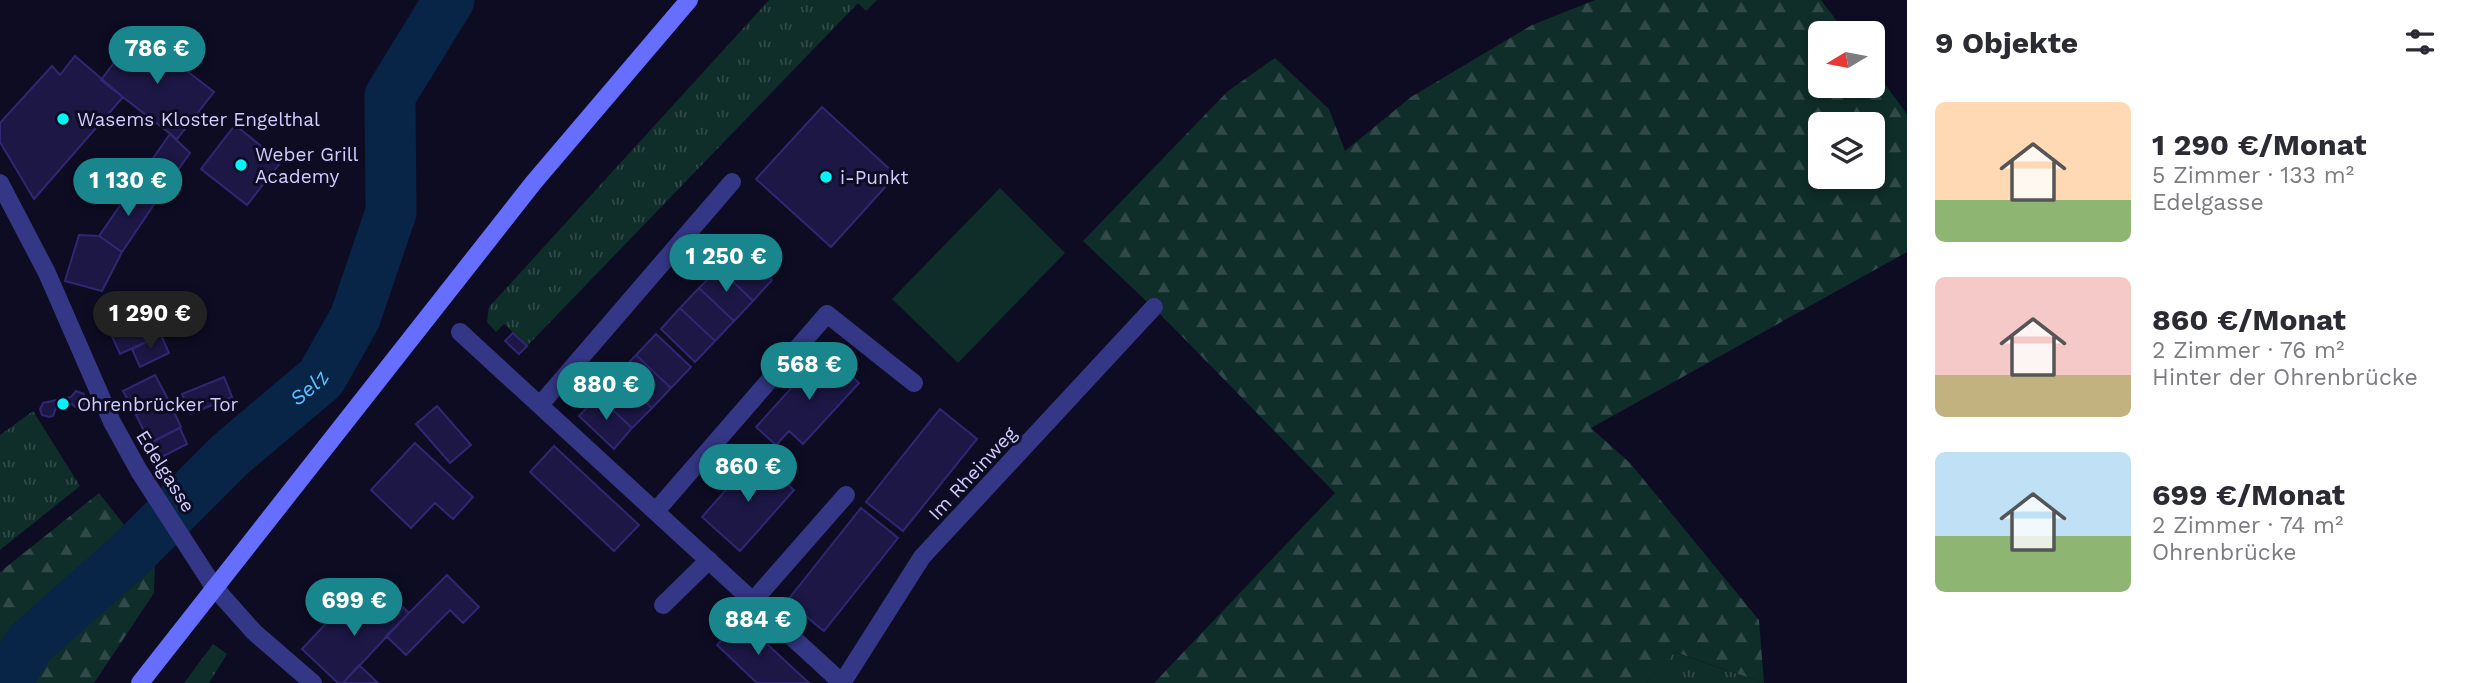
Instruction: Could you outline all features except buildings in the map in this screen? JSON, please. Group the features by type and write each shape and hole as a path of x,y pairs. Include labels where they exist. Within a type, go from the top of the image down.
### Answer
{"main road":[{"path":"140,683 534,182 689,0"}],"street":[{"path":"540,405 732,182"},
{"name":"Edelgasse","path":"0,183 47,273 112,422 139,471 214,587 254,632 313,683"},
{"name":"Im Rheinweg","path":"842,683 922,557 1154,307"},
{"path":"656,512 827,314 914,383"},
{"path":"460,332 842,683"},
{"path":"753,601 846,495"},
{"path":"663,605 709,560"}],"green space":[{"path":"769,0 877,0 866,11 858,3 527,346 504,324 496,332 487,322 489,307"},
{"path":"1595,0 1821,0 1837,21 1808,21 1808,98 1885,98 1885,84 1907,114 1907,252 1591,428 1630,463 1759,620 1764,683 1675,652 1646,683 1154,683 1335,493 1162,316 1083,241 1228,91 1275,58 1329,109 1345,151 1411,97 1532,25"},
{"path":"1000,188 1065,253 958,363 892,299"},
{"path":"33,411 80,486 0,550 0,435"},
{"path":"99,493 155,564 154,593 94,683 0,683 0,572"},
{"path":"213,644 227,654 209,683 184,683"},
{"path":"1674,652 1764,683 1646,683"}],"waterway":[{"name":"Selz","path":"6,683 29,644 132,553 230,455 321,378 355,318 391,212 390,96 449,0"}],"place":[{"name":"Wasems Kloster Engelthal","path":"63,119"},
{"name":"Weber Grill Academy","path":"241,165"},
{"name":"i-Punkt","path":"826,177"},
{"name":"Ohrenbrücker Tor","path":"63,404"}]}
